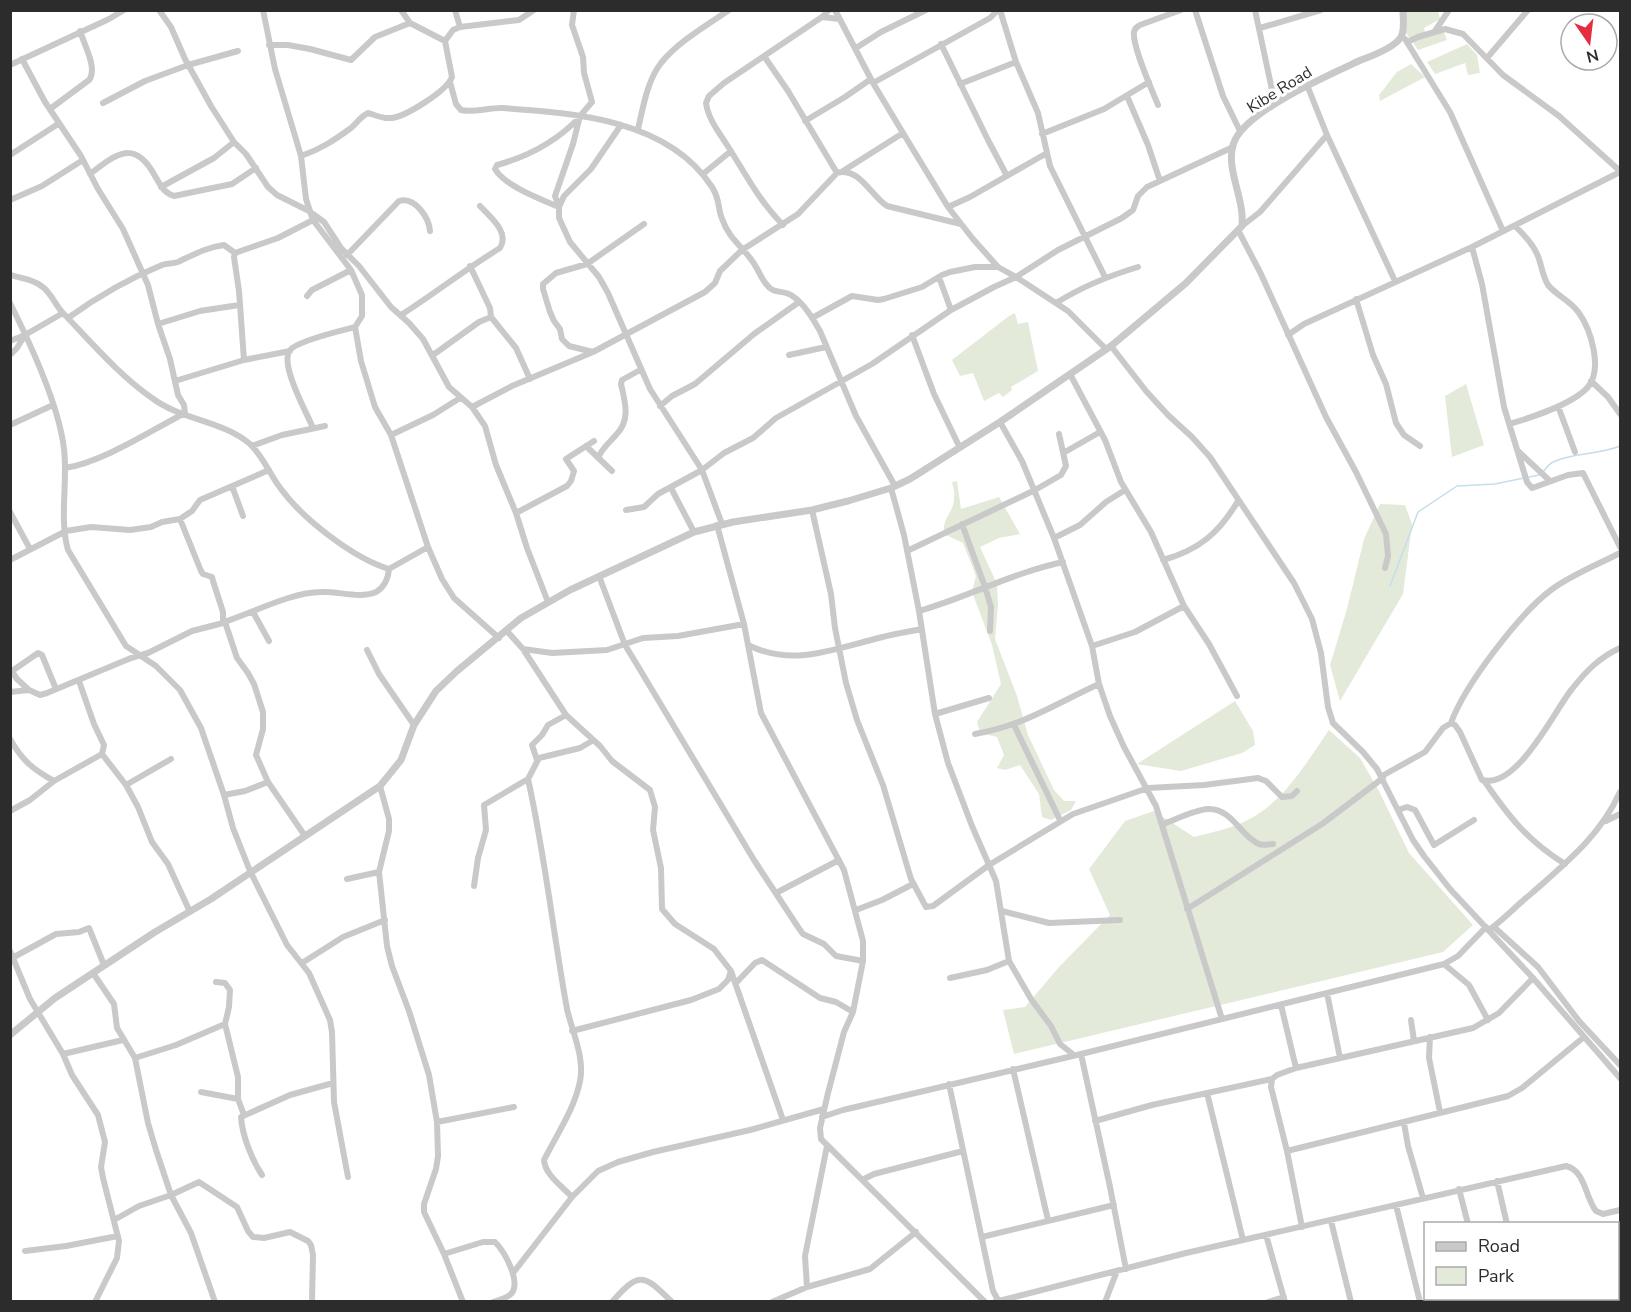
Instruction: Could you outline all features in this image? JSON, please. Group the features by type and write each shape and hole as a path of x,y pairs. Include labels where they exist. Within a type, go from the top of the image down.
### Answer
{"street":[{"path":"10,65 58,44 124,10"},
{"path":"159,10 171,27 210,106 268,188 309,211 329,228 347,255 391,307 423,339 449,387 472,406 485,426 496,465 548,602"},
{"path":"263,10 269,45 301,156 309,211 313,220 351,270 363,301 362,316 356,327 361,361 375,407 391,435 428,547 447,590 499,638"},
{"path":"401,10 410,24 445,41"},
{"path":"455,10 460,27"},
{"path":"301,156 324,147 352,127 365,113 388,119 395,118 432,98 450,82 452,77 445,41 453,30 460,27 519,20 534,10"},
{"path":"559,207 507,181 495,169 497,165 512,161 551,143 566,132 592,102 584,74 583,57 573,25 574,10"},
{"path":"638,129 651,83 661,63 678,46 729,10"},
{"path":"783,225 762,202 711,119 706,103 715,90 829,10"},
{"path":"835,10 872,81 948,207 961,224 998,267 1079,320 1108,347 1150,396 1200,445 1294,583 1307,608 1320,653 1328,707 1333,723 1363,752 1382,777 1413,840 1450,889 1490,928 1620,1078"},
{"path":"856,48 881,32 926,10"},
{"path":"805,120 872,81 990,18 999,10 1016,62 1034,103 1050,165 1105,277"},
{"path":"1158,105 1138,51 1134,33 1140,25 1181,10"},
{"path":"1196,10 1223,96 1240,131"},
{"path":"1255,10 1275,104"},
{"path":"1260,28 1321,10"},
{"path":"1403,10 1405,39 1450,112 1503,231"},
{"path":"1434,31 1449,10"},
{"path":"1487,58 1528,10"},
{"path":"822,17 839,19"},
{"path":"269,45 288,45 310,49 351,60 375,36 410,24"},
{"path":"1288,335 1304,324 1356,299 1515,226 1620,171 1559,116 1503,75 1463,34 1445,29 1405,39"},
{"path":"50,109 93,76 80,31"},
{"name":"Kibe Road","path":"1240,228 1242,204 1232,161 1233,147 1240,131 1275,104 1307,85 1405,39"},
{"path":"942,44 1007,176"},
{"path":"103,103 145,81 188,65 238,51"},
{"path":"764,57 840,172 853,174 860,179 880,202 887,206 961,224"},
{"path":"22,59 58,124 83,160 123,229 148,285 185,413"},
{"path":"960,84 1016,62"},
{"path":"450,82 456,104 461,110 471,112 486,108 501,108 580,116 638,129 674,149 703,174 718,197 723,222 770,288 776,292 782,291 791,295 812,318 856,416 893,487 919,611 935,714 948,763 996,881 1009,961 1031,999 1048,1021 1060,1044 1077,1055 1095,1121 1126,1269"},
{"path":"1042,134 1080,120 1149,82"},
{"path":"1307,85 1327,135 1395,281"},
{"path":"1127,96 1160,181"},
{"path":"580,116 555,196 559,207 559,218 565,232 599,278 640,369 660,406 702,470 720,525 744,624 761,712 844,870 856,910 863,941 863,961 853,1012 841,1043 822,1117 820,1134 827,1146 985,1302"},
{"path":"10,155 58,124"},
{"path":"559,207 569,190 591,169 621,125"},
{"path":"472,406 593,352 705,292 715,283 720,271 742,250 783,225 840,172 903,133"},
{"path":"10,1035 55,998 380,786 401,760 414,725 436,691 521,618 599,576 694,532 720,525 812,510 893,487 910,479 1070,375 1186,283 1240,228 1260,212 1327,135"},
{"path":"161,187 214,158 234,142"},
{"path":"626,510 644,507 658,494 702,470 724,453 753,438 776,418 872,364 951,310 994,286 1016,277 1058,250 1130,213 1142,190 1233,147"},
{"path":"703,174 731,151"},
{"path":"90,174 111,158 125,152 135,153 145,160 167,194 184,196 232,184 256,168"},
{"path":"948,207 1047,153"},
{"path":"10,200 42,186 83,160"},
{"path":"347,255 399,201 410,201 416,206 429,225 430,231"},
{"path":"401,315 503,244 501,232 480,206"},
{"path":"235,254 278,238 313,220"},
{"path":"593,352 565,343 554,321 543,284 556,273 587,264 644,224"},
{"path":"1509,424 1558,406 1584,390 1591,381 1594,349 1589,331 1574,306 1548,284 1537,253 1515,226"},
{"path":"1240,228 1326,417 1386,534 1388,556 1385,568"},
{"path":"10,341 125,283 161,266 177,263 197,252 224,245 235,254"},
{"path":"1472,247 1482,284 1497,375 1527,482 1532,488 1573,473 1583,473 1620,547"},
{"path":"235,254 244,360"},
{"path":"470,266 486,300 491,317 516,348 530,379"},
{"path":"812,318 847,298 856,296 884,299 922,287 950,272 998,267"},
{"path":"1056,303 1084,286 1138,267"},
{"path":"307,296 312,290 351,270"},
{"path":"10,275 32,280 44,287 65,315 113,365 151,398 234,433 252,446 289,499 316,524 348,549 389,569"},
{"path":"939,277 951,310"},
{"path":"1356,299 1400,430 1420,446"},
{"path":"660,406 672,396 695,384 754,334 799,302"},
{"path":"10,303 53,405 64,446 68,550 126,646 156,666 173,683 193,710 250,871 287,945 309,973 331,1026 334,1102 348,1178"},
{"path":"158,324 200,311 239,305"},
{"path":"433,355 472,327 491,317"},
{"path":"175,381 244,360 290,351 326,334 356,327"},
{"path":"10,355 25,335"},
{"path":"912,335 934,394 959,446"},
{"path":"789,355 826,347"},
{"path":"290,351 287,356 288,368 313,428"},
{"path":"598,458 605,445 621,430 626,420 627,411 622,380 640,369"},
{"path":"1070,375 1100,432 1125,490 1145,521 1184,606 1209,644 1237,696"},
{"path":"1591,381 1608,397 1620,414"},
{"path":"391,435 433,415 460,398"},
{"path":"10,425 53,405"},
{"path":"1558,406 1575,452"},
{"path":"65,468 84,463 145,435 185,413"},
{"path":"1000,422 1022,461 1054,538 1092,646 1099,684 1116,731 1148,788 1163,824 1222,1019"},
{"path":"252,446 282,435 326,426"},
{"path":"1065,452 1100,432"},
{"path":"907,550 1035,490 1061,475 1066,469 1065,452 1059,434"},
{"path":"516,513 567,486 574,471 566,459 594,441"},
{"path":"586,446 612,471"},
{"path":"1517,450 1550,481"},
{"path":"10,560 66,531 92,527 130,530 180,519 192,511 200,500 269,470"},
{"path":"232,486 243,516"},
{"path":"671,488 694,532"},
{"path":"1054,538 1080,525 1106,502 1125,490"},
{"path":"1163,560 1202,544 1238,501"},
{"path":"812,510 831,594 838,649 857,720 883,785 913,884 926,907 930,907 989,865 1060,820 1148,788 1204,785 1258,778 1266,782 1282,797 1292,796 1297,791"},
{"path":"10,512 30,549"},
{"path":"180,519 201,571 212,578 237,658 251,678 262,712 263,729 256,755 268,783 305,836"},
{"path":"962,524 991,607 990,631"},
{"path":"56,689 42,655 38,653 11,670 29,690 40,695 79,681 148,653 192,631 304,593 320,591 364,595 375,593 383,587 389,569 428,547"},
{"path":"1187,909 1322,824 1382,777 1425,752 1443,728 1451,723 1460,702 1492,656 1536,601 1553,588 1620,553"},
{"path":"919,611 946,603 1023,572 1063,562"},
{"path":"599,576 626,645 754,860 804,934 824,944 832,953 841,958 863,961"},
{"path":"1092,646 1135,632 1184,606"},
{"path":"253,612 269,641"},
{"path":"523,649 570,653 607,650 643,638 678,636 744,624"},
{"path":"748,645 769,652 809,656 922,629"},
{"path":"507,631 523,649 566,715 612,761 650,790 655,807 653,830 661,868 661,903 666,914 675,924 714,949 731,970 783,1120"},
{"path":"1485,782 1517,767 1537,744 1558,707 1588,669 1601,658 1620,648"},
{"path":"367,650 379,674 414,725"},
{"path":"10,811 30,800 54,781 102,754 104,746 79,681"},
{"path":"975,734 1014,725 1099,684"},
{"path":"10,692 29,690"},
{"path":"935,714 989,698"},
{"path":"474,886 478,858 486,830 484,805 528,779 537,760 533,742 542,735 548,725 566,715"},
{"path":"1451,723 1460,732 1478,773 1507,814 1539,847 1565,864"},
{"path":"1014,725 1060,820"},
{"path":"10,739 23,760 54,781"},
{"path":"537,760 580,748 592,741"},
{"path":"102,754 126,785 152,842 168,864 190,912"},
{"path":"126,785 171,759"},
{"path":"528,779 542,843 551,915 579,1060 580,1082 561,1131 544,1160 549,1174 572,1197"},
{"path":"224,795 268,783"},
{"path":"380,786 389,819 378,872 389,956 423,1054 433,1092 437,1122 436,1169 424,1204 426,1220 444,1254 463,1302"},
{"path":"822,1117 1444,964 1458,956 1565,864 1606,821 1620,792"},
{"path":"1398,810 1407,807 1415,810 1434,845 1474,820"},
{"path":"1163,824 1196,812 1216,810 1234,822 1256,843 1273,844"},
{"path":"1606,821 1620,814"},
{"path":"776,892 839,861"},
{"path":"347,879 378,872"},
{"path":"856,910 913,884"},
{"path":"1002,911 1049,923 1120,920"},
{"path":"302,963 343,937 385,920"},
{"path":"95,1302 117,1258 117,1236 101,1167 105,1142 98,1115 72,1076 63,1054 30,999 12,954 57,934 80,932 89,928 105,965"},
{"path":"1490,928 1538,967 1580,1021 1620,1065"},
{"path":"1454,970 1458,956"},
{"path":"736,983 755,963 762,960 820,998 836,1002 853,1012"},
{"path":"950,978 987,970 1009,961"},
{"path":"1444,964 1454,970 1474,992 1488,1020"},
{"path":"572,1031 691,1000 719,989 728,980 731,970"},
{"path":"93,973 114,1004 117,1028 135,1058 148,1124 171,1194 191,1233 214,1302"},
{"path":"1095,1121 1272,1079 1296,1068 1467,1030 1488,1020 1508,1005 1533,978"},
{"path":"216,982 225,983 230,990 230,1007 225,1024 238,1077 238,1098 244,1115"},
{"path":"1327,993 1341,1058"},
{"path":"1281,1005 1296,1068"},
{"path":"1411,1020 1414,1041"},
{"path":"135,1058 176,1045 225,1024"},
{"path":"1430,1037 1429,1058 1440,1112"},
{"path":"1287,1151 1512,1095 1541,1074 1584,1037"},
{"path":"63,1054 123,1040"},
{"path":"1013,1070 1048,1220"},
{"path":"1272,1079 1271,1087 1302,1227"},
{"path":"262,1175 256,1167 241,1117 295,1093 333,1083"},
{"path":"949,1084 997,1301 1243,1240 1566,1166 1570,1166 1579,1175 1593,1208 1604,1214 1620,1210"},
{"path":"201,1092 238,1098"},
{"path":"1207,1093 1243,1240"},
{"path":"437,1122 514,1107"},
{"path":"513,1273 572,1197 598,1171 618,1162 824,1109"},
{"path":"1404,1123 1423,1198"},
{"path":"807,1287 806,1256 827,1146"},
{"path":"862,1180 874,1174 963,1151"},
{"path":"1497,1181 1507,1222"},
{"path":"114,1220 139,1206 200,1182 237,1207 253,1237 264,1238 290,1232 308,1241 313,1250 312,1302"},
{"path":"1459,1189 1467,1222"},
{"path":"981,1237 1114,1205"},
{"path":"1396,1205 1422,1293 1420,1302"},
{"path":"1600,1222 1604,1214"},
{"path":"1331,1221 1351,1302"},
{"path":"772,1302 807,1287 870,1269 916,1232"},
{"path":"1266,1235 1285,1300 1268,1302"},
{"path":"25,1251 117,1236"},
{"path":"444,1254 492,1241 502,1252 513,1273 515,1287 513,1293 493,1302"},
{"path":"1105,1302 1117,1271"},
{"path":"612,1302 630,1283 642,1279 649,1281 672,1302"}],"green space":[{"path":"1404,11 1438,11 1440,19 1424,28 1426,37 1444,32 1447,40 1418,50 1406,33"},
{"path":"1467,44 1477,55 1480,73 1468,75 1465,63 1435,74 1427,62"},
{"path":"1411,64 1425,77 1380,101 1379,95 1397,72"},
{"path":"1015,313 1018,324 1028,322 1038,371 1011,387 1012,390 1003,397 999,393 984,401 973,373 960,376 952,360"},
{"path":"1466,384 1484,445 1452,457 1445,396"},
{"path":"957,481 961,509 999,497 1020,534 999,538 980,547 997,584 995,639 1017,696 1028,735 1054,790 1064,801 1076,801 1071,810 1051,820 1042,817 1039,794 1020,765 1005,770 997,768 1004,755 997,737 980,733 977,722 1001,684 992,645 972,592 976,576 963,543 944,534 945,523 953,503 952,482"},
{"path":"1380,504 1405,505 1412,524 1403,594 1340,701 1330,665 1347,609 1364,539"},
{"path":"1235,701 1253,731 1255,745 1242,753 1181,771 1137,764"},
{"path":"1329,730 1360,758 1409,853 1473,925 1443,952 1014,1054 1003,1010 1025,1007 1059,967 1110,915 1089,869 1125,821 1154,811 1194,837 1239,824 1254,817 1279,796 1301,771"}],"waterway":[{"path":"1543,472 1552,463 1561,459 1620,446"},
{"path":"1529,477 1539,475"},
{"path":"1390,586 1418,512 1457,486 1495,484 1524,478"}]}
